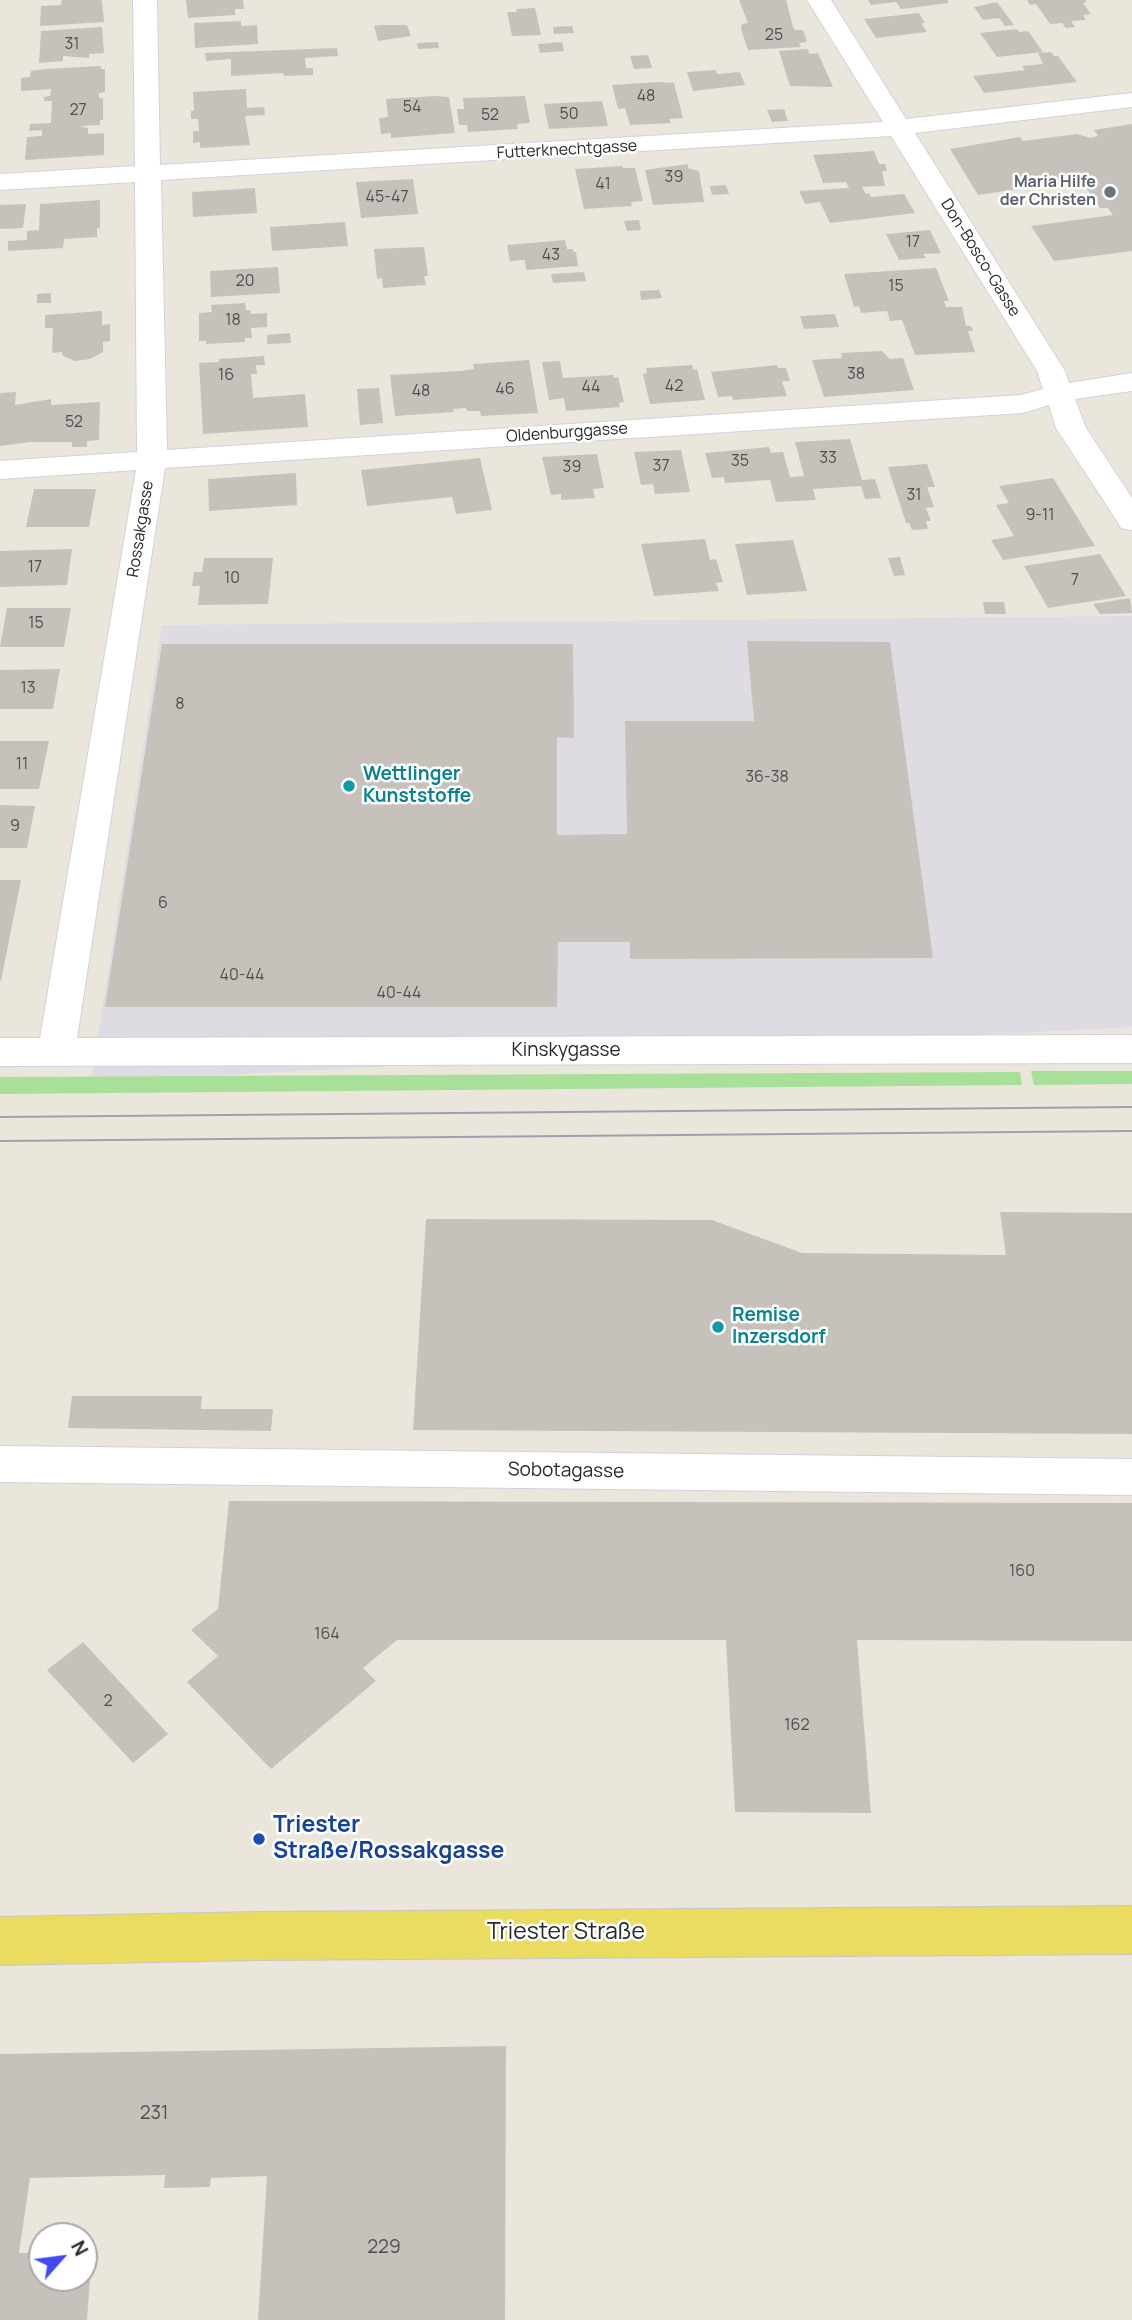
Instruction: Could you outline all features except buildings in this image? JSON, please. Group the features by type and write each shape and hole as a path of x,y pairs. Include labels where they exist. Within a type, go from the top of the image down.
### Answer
{"main road":[{"name":"Triester Straße","path":"0,1941 258,1936 1132,1930"}],"street":[{"name":"Rossakgasse","path":"56,1052 152,460 145,0"},
{"name":"Don-Bosco-Gasse","path":"819,0 1051,371 1070,428 1132,521"},
{"name":"Futterknechtgasse","path":"0,182 862,132 1132,100"},
{"name":"Oldenburggasse","path":"0,470 1023,404 1060,393 1132,382"},
{"name":"Kinskygasse","path":"0,1052 1132,1049"},
{"name":"Sobotagasse","path":"0,1465 1132,1477"}],"shaded area":[{"path":"1132,616 1132,1027 91,1082 162,625"}],"green space":[{"path":"1031,1071 1132,1071 1132,1084 1034,1085"},
{"path":"1020,1072 1022,1085 0,1094 0,1077"}],"tram line":[{"path":"0,1117 1132,1107"},
{"path":"0,1141 1132,1131"}],"place":[{"name":"Maria Hilfe der Christen","path":"1110,192"},
{"name":"Wettlinger Kunststoffe","path":"349,786"},
{"name":"Remise Inzersdorf","path":"718,1327"},
{"name":"Triester Straße/Rossakgasse","path":"259,1839"}]}
